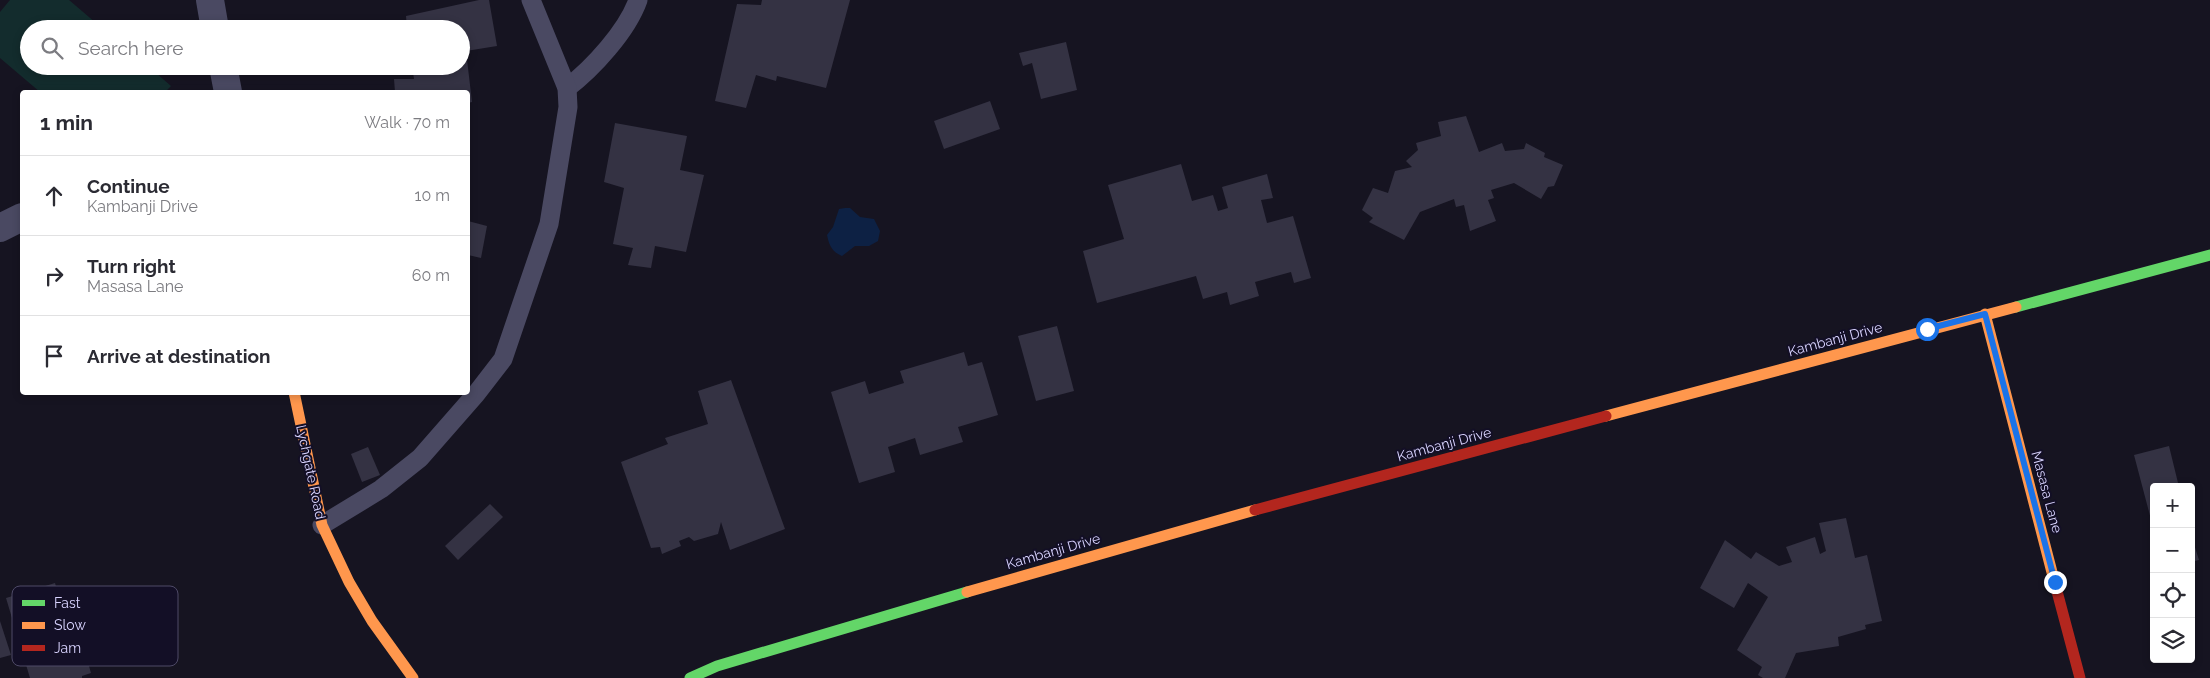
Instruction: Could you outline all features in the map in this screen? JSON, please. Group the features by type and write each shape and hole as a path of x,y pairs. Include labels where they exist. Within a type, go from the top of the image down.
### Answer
{"street":[{"path":"210,0 213,20"},
{"path":"225,75 228,90"},
{"path":"0,228 20,219"},
{"name":"Kambanji Drive","path":"690,678 717,666 814,636 1312,494 2210,255"},
{"name":"Masasa Lane","path":"1985,314 2080,678"},
{"name":"Lychgate Road","path":"295,395 322,525 349,582 372,621 413,678"}],"lane":[{"path":"322,525 381,489 420,458 476,394 503,359 548,224 568,107 567,88 531,0"},
{"path":"567,88 600,58 633,12 638,0"}],"green space":[{"path":"10,0 69,0 92,20 20,20 20,75 0,58 0,12"},
{"path":"20,75 158,75 171,86 167,90 38,90"}],"water":[{"path":"850,208 860,217 874,219 880,231 878,241 869,246 855,246 842,256 832,248 827,235 833,227 839,209"}],"building":[{"path":"479,0 489,0 497,46 470,50 470,20 406,20 406,16"},
{"path":"762,0 850,0 826,88 777,76 776,81 756,75 746,108 715,101 737,4 761,5"},
{"path":"1066,42 1077,90 1041,99 1032,63 1023,66 1019,53"},
{"path":"413,75 469,75 472,102 470,102 470,90 395,90 394,79 414,79"},
{"path":"990,101 1000,129 944,149 934,121"},
{"path":"1466,116 1479,152 1502,143 1505,151 1524,149 1526,143 1545,153 1544,157 1563,165 1554,186 1548,187 1541,199 1514,183 1491,190 1494,198 1488,200 1496,221 1470,231 1464,205 1456,207 1454,199 1420,212 1404,240 1369,222 1373,218 1362,210 1373,188 1388,193 1395,171 1412,167 1406,161 1418,150 1416,143 1441,136 1438,122"},
{"path":"615,123 687,136 680,170 704,175 686,252 655,246 651,268 628,265 633,248 613,244 624,188 604,182"},
{"path":"1181,164 1192,201 1213,195 1218,211 1228,208 1222,187 1267,174 1273,198 1261,200 1267,223 1293,216 1311,278 1294,283 1291,272 1255,282 1259,296 1230,305 1227,292 1203,299 1196,276 1097,303 1083,251 1124,239 1108,185"},
{"path":"470,222 487,226 481,258 470,255"},
{"path":"1057,326 1074,391 1036,401 1018,336"},
{"path":"964,352 968,366 982,362 998,415 958,427 963,442 920,455 915,438 888,447 895,472 859,483 831,392 865,381 869,394 904,383 900,371"},
{"path":"731,380 785,529 730,550 721,522 718,534 694,541 689,537 679,541 681,546 662,554 660,547 651,548 621,462 668,444 665,438 708,424 698,391"},
{"path":"2169,446 2178,483 2150,483 2150,516 2134,455"},
{"path":"368,447 380,475 362,482 351,454"},
{"path":"490,504 503,517 458,560 445,546"},
{"path":"1846,518 1855,558 1867,555 1882,621 1865,625 1866,629 1838,637 1839,646 1796,653 1785,678 1763,678 1758,675 1762,667 1737,650 1768,597 1748,583 1734,608 1700,588 1725,540 1751,559 1756,552 1779,566 1792,562 1786,547 1815,537 1820,554 1826,551 1819,523"},
{"path":"2195,548 2199,560 2195,561"},
{"path":"55,583 56,586 45,586"},
{"path":"12,596 12,618 6,598"},
{"path":"0,621 11,655 0,658"},
{"path":"26,666 89,666 91,673 82,676 82,678 30,678"}],"traffic: fast":[{"path":"2016,307 2210,255"},
{"path":"690,678 717,666 967,592"}],"traffic: slow":[{"path":"1606,416 2016,307"},
{"path":"1985,314 2054,580"},
{"path":"295,395 322,525 349,582 372,621 413,678"},
{"path":"967,592 1255,510"}],"traffic: jam":[{"path":"1255,510 1606,416"},
{"path":"2054,580 2080,678"}],"route":[{"path":"1927,329 1985,314 2055,582"}]}
